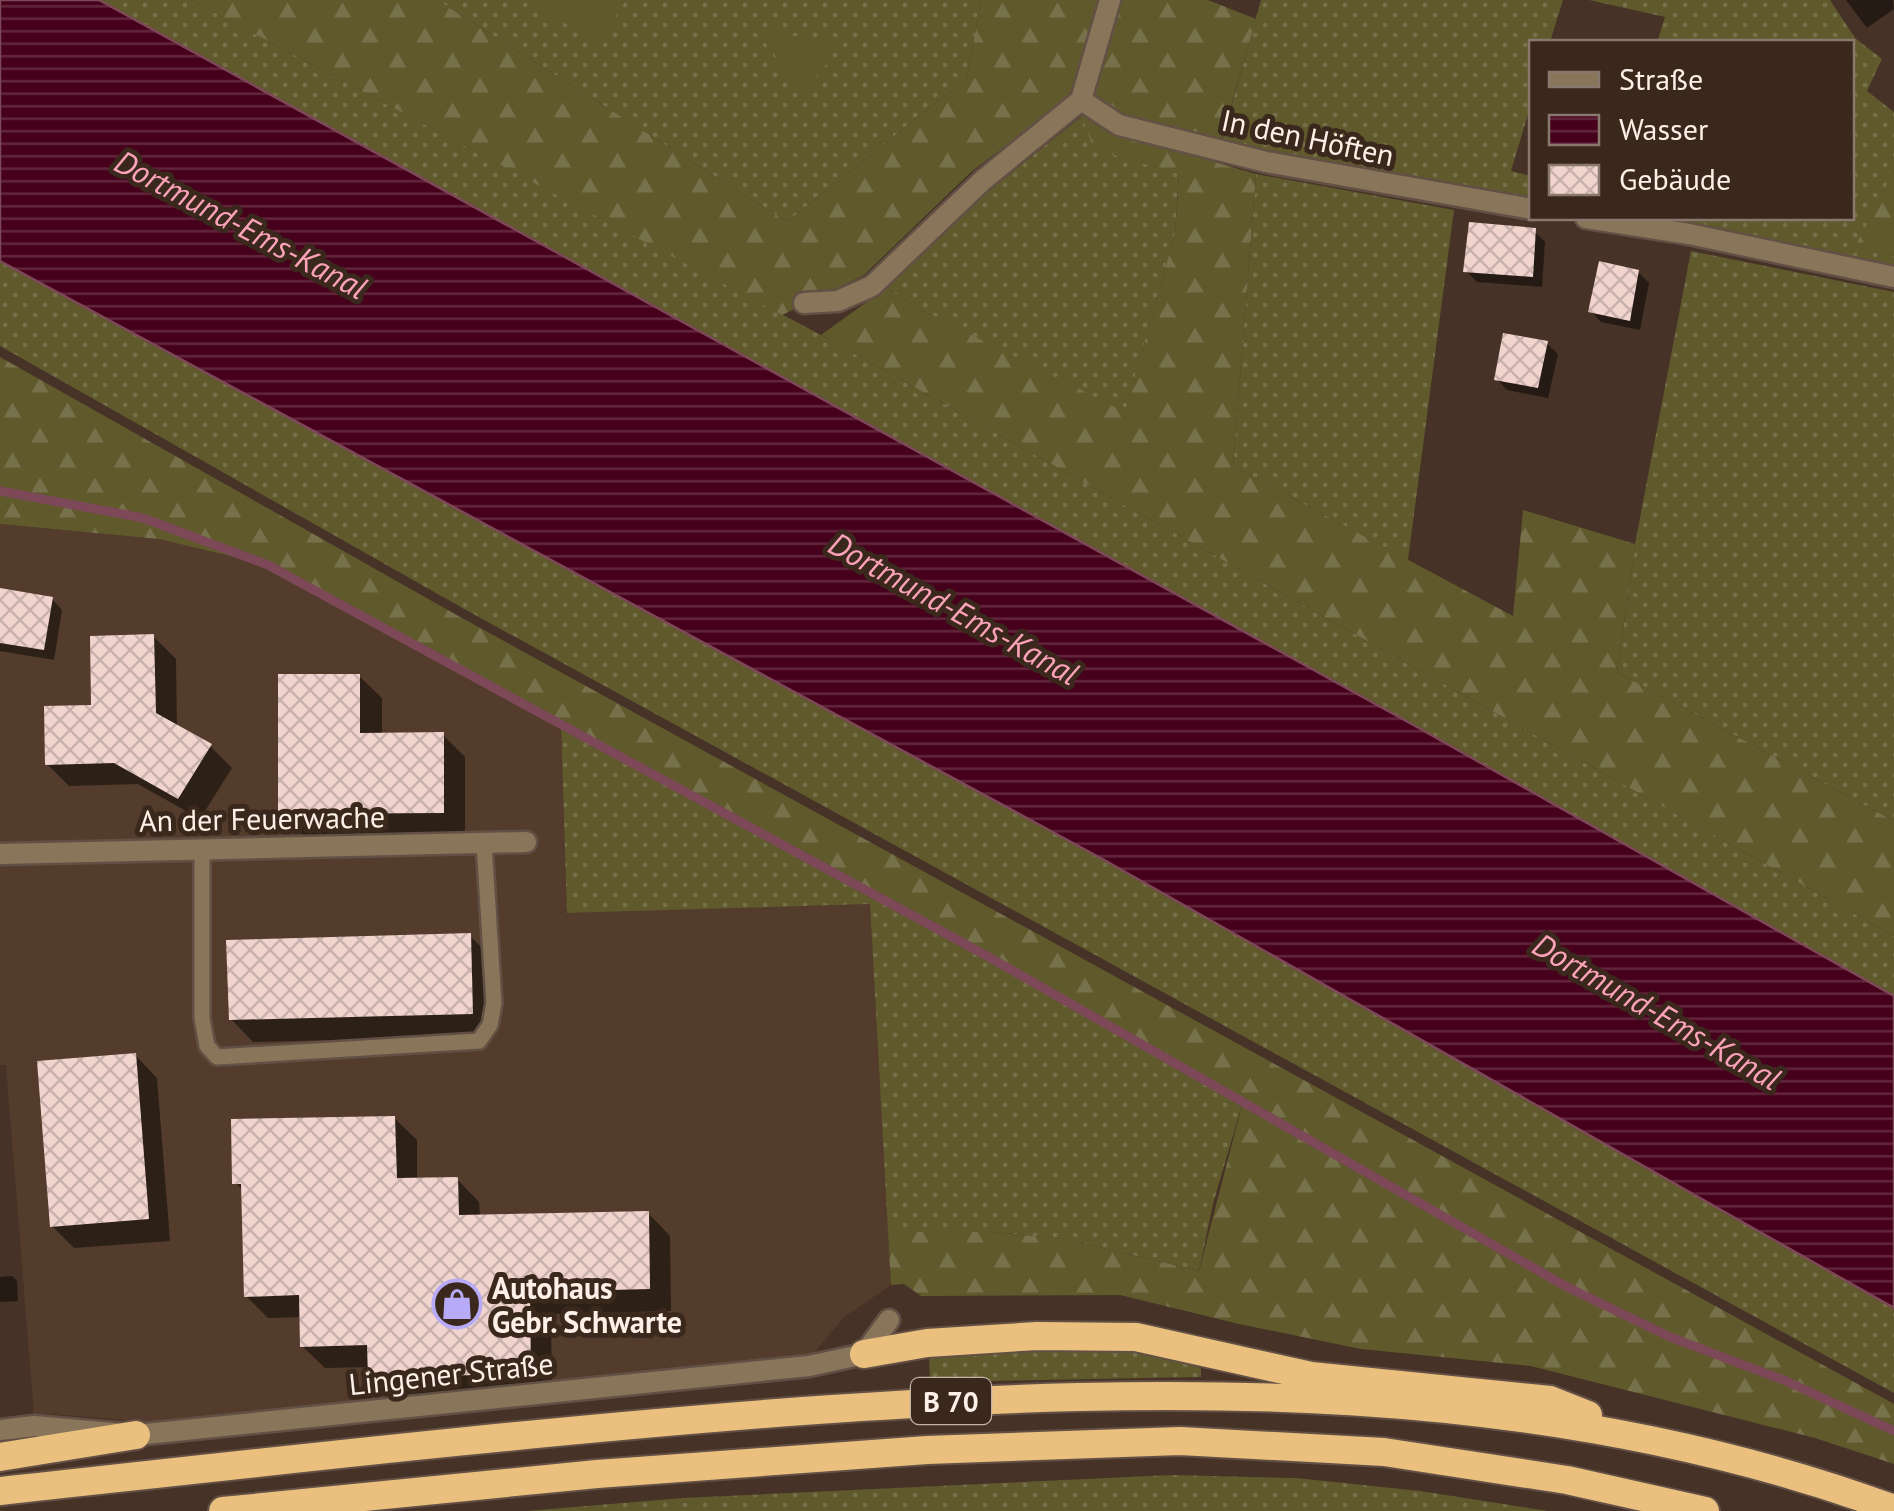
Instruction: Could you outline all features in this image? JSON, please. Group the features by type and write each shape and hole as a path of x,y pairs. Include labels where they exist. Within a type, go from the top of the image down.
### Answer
{"highway":[{"path":"864,1354 927,1343 1036,1336 1136,1336 1311,1376 1550,1400 1650,1440"},
{"name":"B 70","path":"0,1491 601,1426 945,1401 1220,1395 1362,1401 1582,1425 1701,1450 1844,1491 1894,1510"},
{"path":"0,1456 136,1434"},
{"name":"B 70","path":"223,1511 597,1474 926,1450 1180,1442 1384,1452 1567,1480 1704,1511"}],"street":[{"path":"804,303 838,302 872,286 982,181 1082,100 1110,0"},
{"name":"In den Höften","path":"1082,100 1119,124 1266,162 1529,208"},
{"path":"1599,220 1689,234 1894,278"},
{"name":"An der Feuerwache","path":"0,854 526,842"},
{"path":"864,1354 888,1320"},
{"name":"Lingener Straße","path":"0,1430 34,1426 136,1434 789,1368 864,1354"}],"lane":[{"path":"202,849 202,1018 207,1046 217,1057 479,1041 490,1025 494,1003 484,843"}],"shaded area":[{"path":"0,524 159,539 268,565 561,726 567,913 870,904 891,1285 843,1318 810,1358 148,1422 34,1415 6,1065 0,1065"}],"green space":[{"path":"99,0 191,0 821,335 1894,936 1894,996 1417,727"},
{"path":"191,0 437,0 787,222 967,78 981,0 1208,0 1256,19 1215,162 1256,174 1233,466 1513,616 1523,510 1635,544 1617,672 1894,821 1894,936 821,335 886,288 914,306 1125,412 1175,233 1179,174 1094,149 1073,95 971,172 864,275 782,315"},
{"path":"437,0 981,0 967,78 787,222"},
{"path":"528,0 626,0 598,44"},
{"path":"1261,0 1563,0 1551,40 1529,40 1529,111 1511,171 1529,176 1529,197 1267,152 1222,140"},
{"path":"1589,0 1830,0 1855,38 1882,59 1867,91 1894,112 1894,171 1856,247 1894,256 1894,269 1658,220 1854,220 1854,40 1658,40 1665,17"},
{"path":"753,20 760,28 834,45 826,65 803,91 757,32 747,31"},
{"path":"1082,116 1095,149 1179,173 1175,233 1125,413 886,288 991,189"},
{"path":"1894,171 1894,256 1855,247"},
{"path":"1256,174 1454,210 1408,560 1233,466"},
{"path":"1691,251 1894,292 1894,821 1617,672 1635,544"},
{"path":"0,261 1106,861 1894,1308 1894,1393 466,610 0,346"},
{"path":"0,357 462,618 1894,1404 1894,1464 1815,1438 1531,1366 1361,1349 1120,1295 921,1296 904,1284 891,1285 888,1232 994,1232 1065,1239 1199,1271 1243,1101 987,956 268,565 159,539 0,524"},
{"path":"561,726 987,956 1243,1101 1213,1204 1199,1271 1065,1239 994,1232 888,1232 870,904 567,913"},
{"path":"1127,1349 1172,1356 1201,1368 1201,1377 930,1382 929,1355"},
{"path":"1171,1475 1296,1478 1420,1491 1548,1511 526,1511 683,1498"}],"water":[{"name":"Dortmund-Ems-Kanal","path":"0,0 99,0 1417,727 1894,996 1894,1308 1106,861 0,261"}],"building":[{"path":"1469,222 1536,228 1533,277 1463,272"},
{"path":"1599,261 1639,270 1630,321 1588,312"},
{"path":"1503,333 1548,341 1538,388 1494,380"},
{"path":"0,588 53,597 44,650 0,643"},
{"path":"154,634 156,713 212,744 178,799 114,763 45,765 44,706 91,705 90,636"},
{"path":"278,674 360,674 360,733 444,732 444,813 278,814"},
{"path":"471,933 473,1014 229,1020 226,940"},
{"path":"136,1053 149,1219 50,1227 37,1061"},
{"path":"395,1116 397,1178 458,1177 459,1215 649,1211 650,1289 530,1292 531,1374 368,1377 367,1345 300,1347 299,1295 244,1297 241,1184 232,1184 231,1119"}],"waterway":[{"path":"0,491 143,518 268,565 987,956 1567,1287 1670,1337 1786,1381 1894,1431"}],"place":[{"name":"Autohaus Gebr. Schwarte","path":"457,1304"}]}
